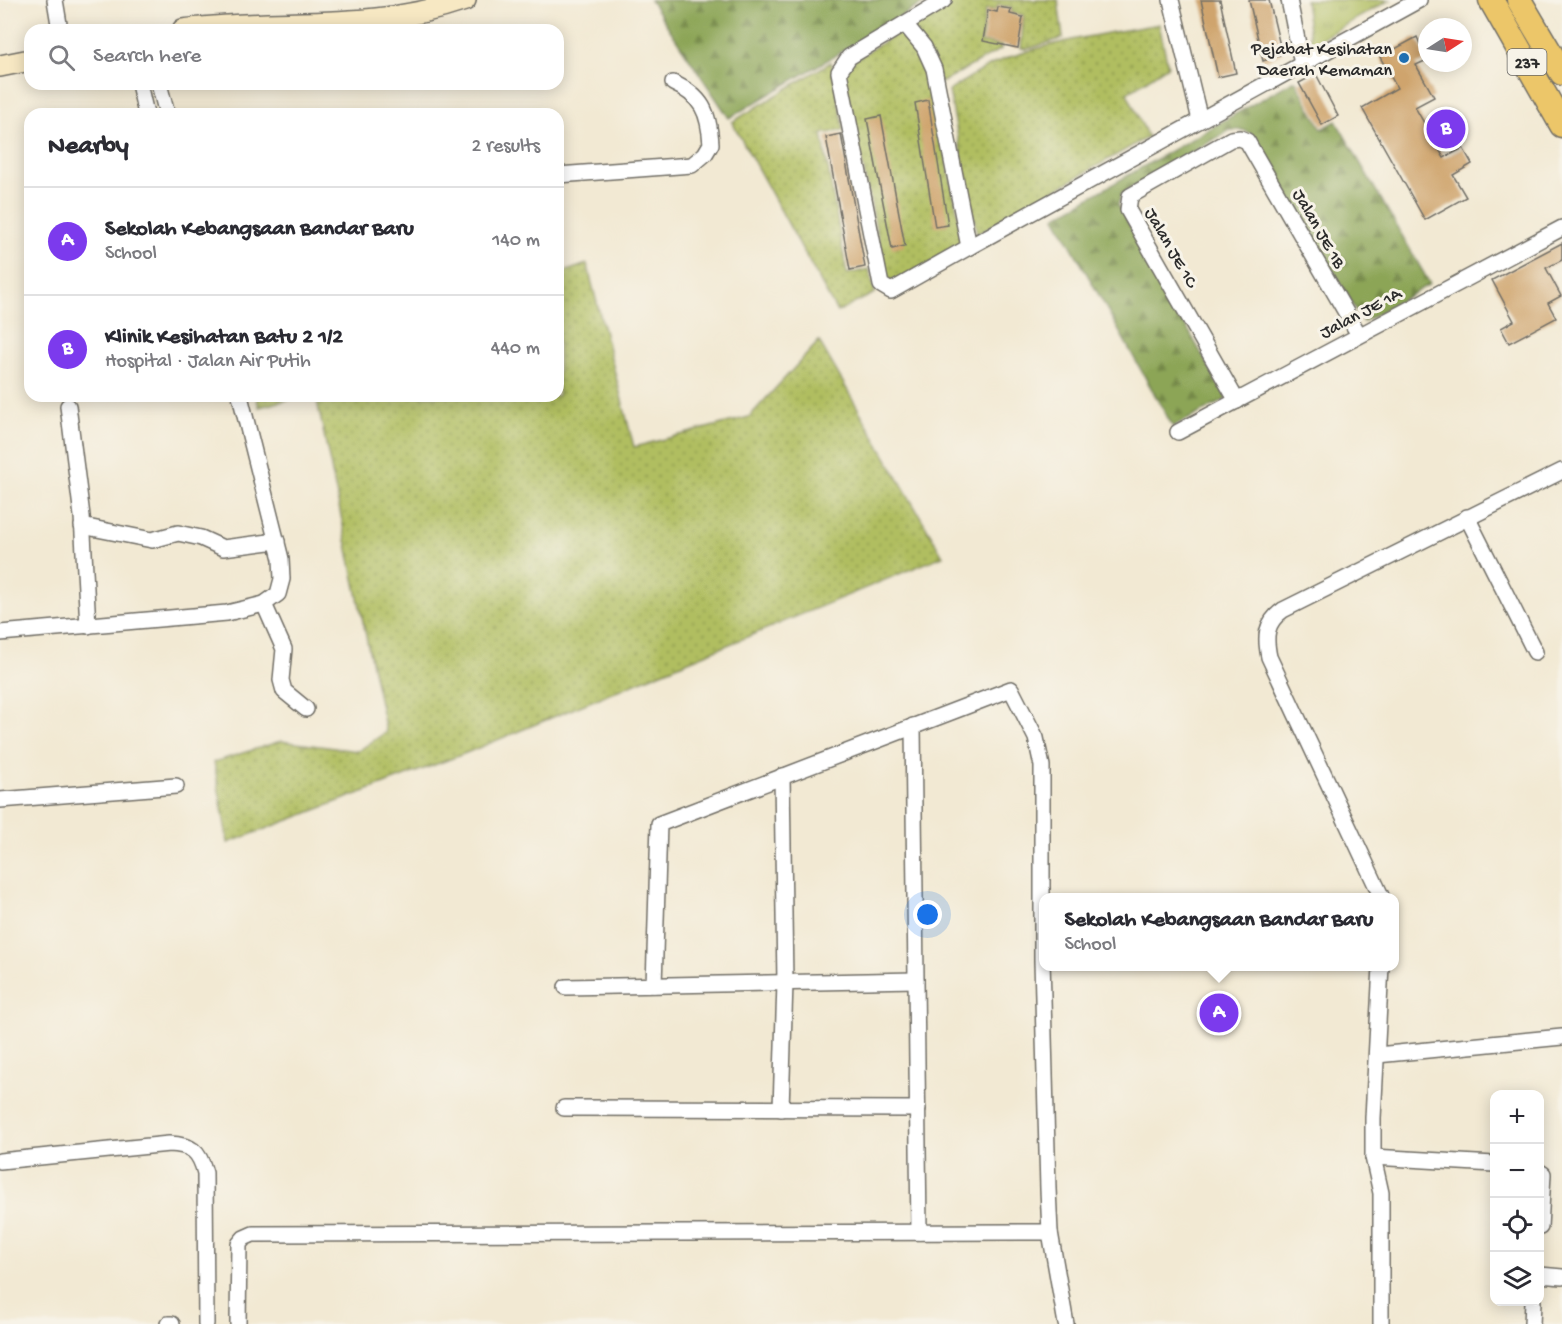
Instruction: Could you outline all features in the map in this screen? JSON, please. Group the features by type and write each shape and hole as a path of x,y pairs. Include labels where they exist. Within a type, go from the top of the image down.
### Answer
{"main road":[{"path":"309,24 356,23 420,13 465,0"},
{"name":"237","path":"1491,0 1562,125"},
{"name":"237","path":"1519,0 1562,73"},
{"path":"0,66 24,61"}],"street":[{"path":"55,0 59,24"},
{"path":"944,0 849,57 839,72 881,285 891,291 1419,0"},
{"path":"1171,0 1200,120"},
{"path":"1289,0 1302,64"},
{"path":"904,24 924,47 934,69 969,247"},
{"path":"564,175 692,165 698,161 711,144 706,115 699,98 691,91 673,83"},
{"path":"140,90 145,108"},
{"path":"161,90 165,108"},
{"name":"Jalan JE 1C","path":"1237,401 1128,210 1128,203 1130,196 1231,138 1247,141"},
{"name":"Jalan JE 1B","path":"1247,141 1359,335"},
{"name":"Jalan JE 1A","path":"1178,432 1562,228"},
{"path":"0,633 227,613 264,604 278,594 282,579 277,541 242,402"},
{"path":"68,406 82,526 88,626"},
{"path":"1380,893 1269,657 1266,631 1269,623 1283,610 1562,471"},
{"path":"1467,517 1535,652"},
{"path":"82,526 152,540 178,533 201,538 223,548 277,541"},
{"path":"264,604 284,649 281,680 284,691 306,709"},
{"path":"654,985 659,824 1011,689 1041,752 1042,893"},
{"path":"914,726 919,1232"},
{"path":"781,1109 785,983 783,776"},
{"path":"0,800 176,786"},
{"path":"1042,971 1050,1232 1066,1324"},
{"path":"1381,971 1373,1157 1381,1193 1381,1324"},
{"path":"566,987 916,980"},
{"path":"1377,1055 1562,1036"},
{"path":"564,1108 918,1109"},
{"path":"0,1161 169,1144 188,1145 196,1151 205,1173 206,1324"},
{"path":"1373,1157 1490,1164"},
{"path":"238,1324 239,1244 244,1238 253,1234 1050,1232"},
{"path":"1544,1275 1562,1277"},
{"path":"1532,1324 1533,1306"}],"green space":[{"path":"650,0 929,0 729,118"},
{"path":"950,0 1058,0 1063,38 1027,49 1021,48 1024,15 1012,13 1012,7 998,5 996,10 986,9 981,42 1001,46 1001,49 941,83 910,25"},
{"path":"1305,0 1390,0 1311,44"},
{"path":"1159,24 1168,66 1127,93 1148,137 977,234 949,91 993,64 1028,51"},
{"path":"904,29 927,60 964,245 888,285 843,72 846,65"},
{"path":"831,62 844,130 822,134 847,274 869,269 875,293 837,312 732,122"},
{"path":"1295,80 1322,129 1336,121 1430,284 1363,322 1252,134 1243,130 1230,130 1121,194 1118,205 1227,399 1173,427 1055,217"},
{"path":"587,264 634,447 749,417 819,341 943,556 466,753 228,843 214,762 281,741 358,751 386,732 317,402 564,402 564,272"},
{"path":"258,402 279,402 259,407"}],"building":[{"path":"1201,0 1220,0 1236,73 1218,77"},
{"path":"1249,0 1269,0 1282,54 1263,61"},
{"path":"998,7 1011,9 1010,14 1023,17 1018,48 983,41 988,10 997,12"},
{"path":"1417,37 1418,64 1416,65 1434,97 1415,107 1444,158 1463,148 1472,164 1453,175 1466,197 1425,220 1362,108 1397,88 1380,57"},
{"path":"1316,74 1338,116 1322,125 1299,83"},
{"path":"928,100 948,225 935,227 915,103"},
{"path":"881,116 905,246 892,249 867,119"},
{"path":"841,134 865,267 850,270 826,137"},
{"path":"1562,243 1562,260 1546,268 1561,296 1548,303 1556,318 1509,343 1501,328 1514,321 1492,280"}],"place":[{"name":"Pejabat Kesihatan Daerah Kemaman","path":"1404,58"},
{"name":"Klinik Kesihatan Batu 2 1/2","path":"1446,129"},
{"name":"Sekolah Kebangsaan Bandar Baru","path":"1219,1013"}]}
